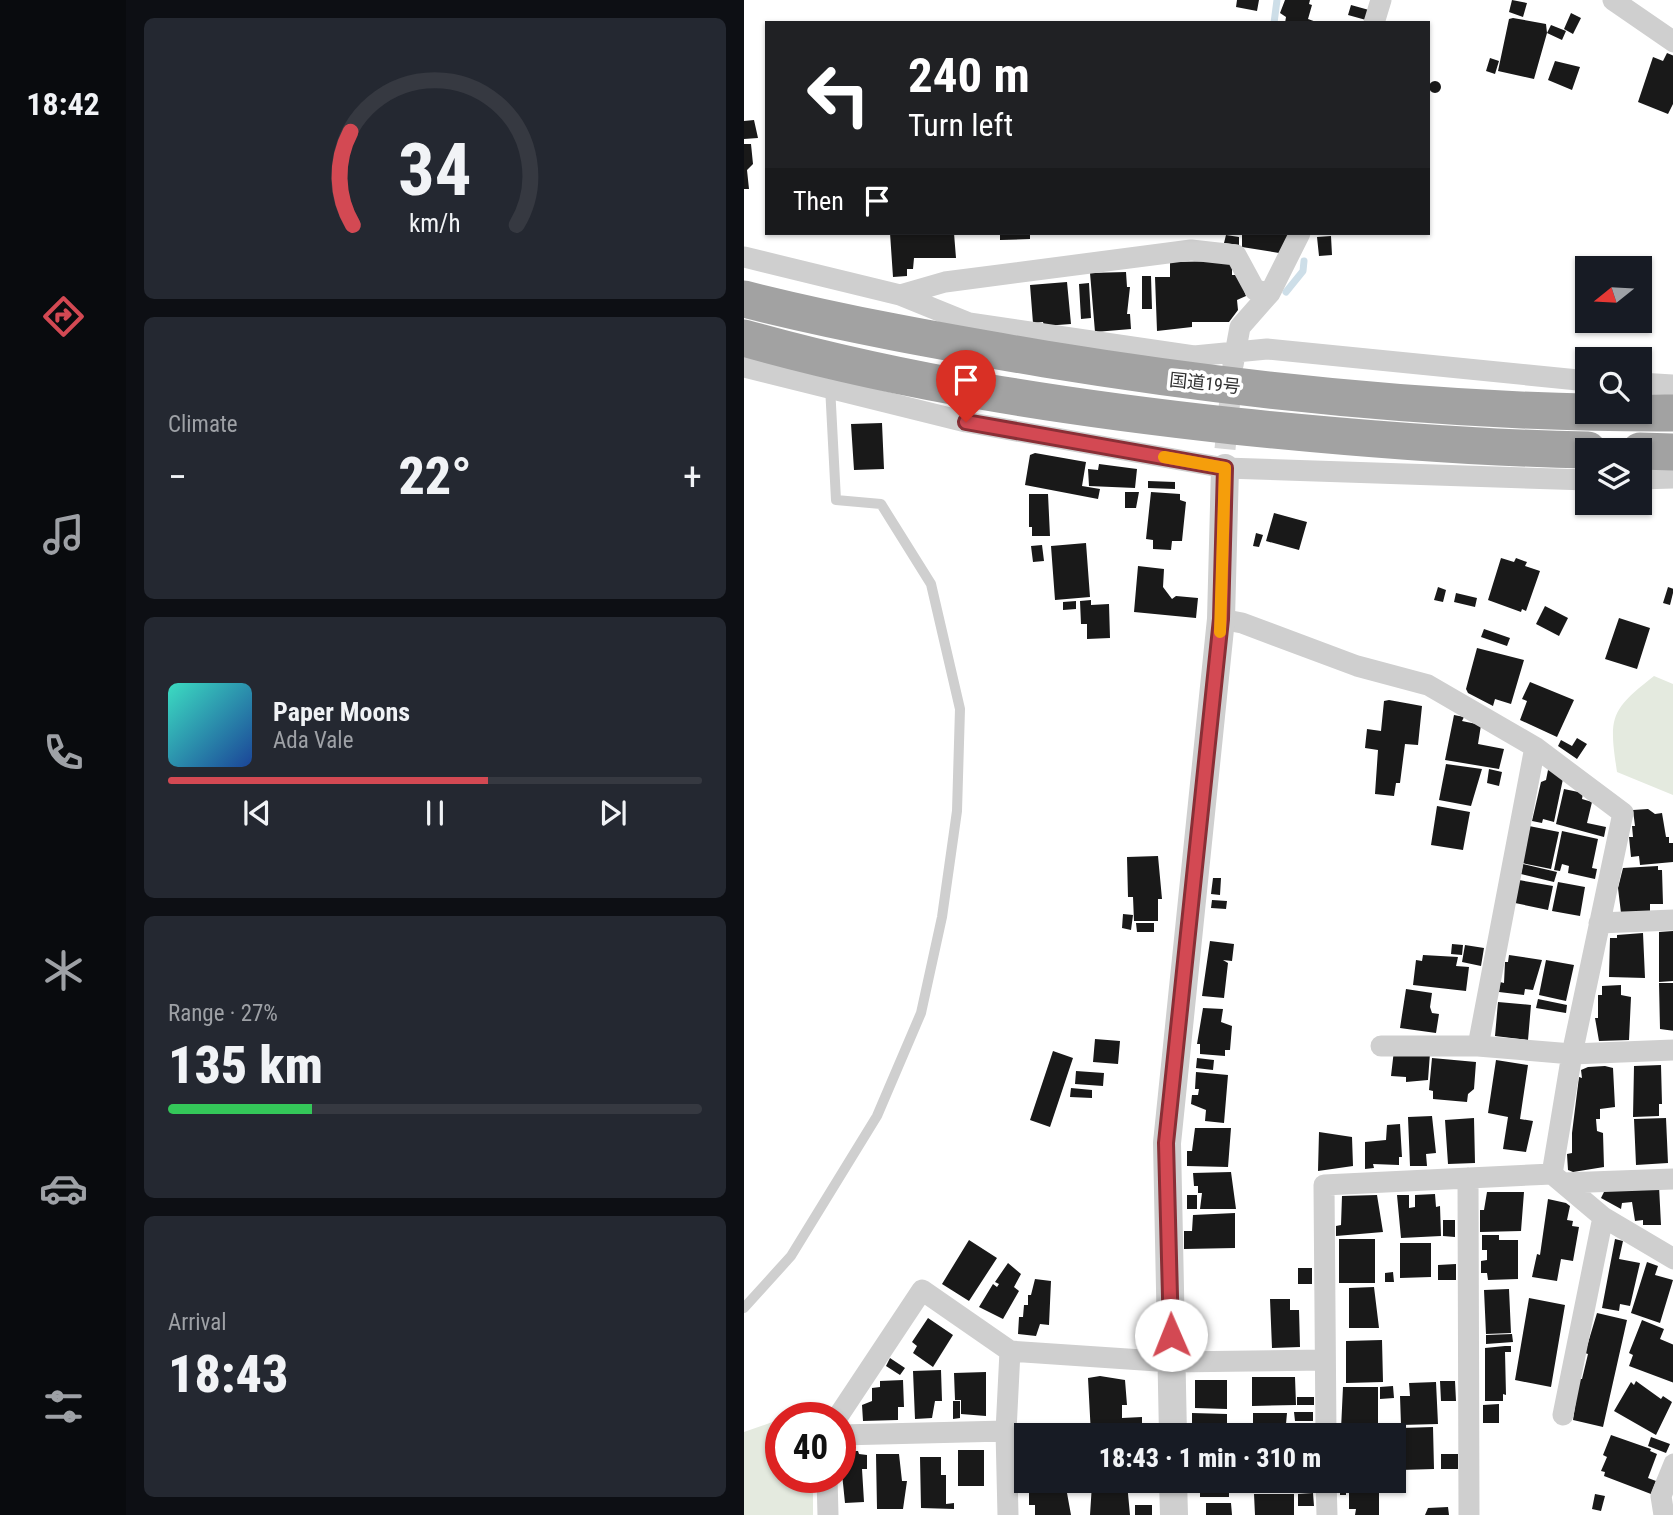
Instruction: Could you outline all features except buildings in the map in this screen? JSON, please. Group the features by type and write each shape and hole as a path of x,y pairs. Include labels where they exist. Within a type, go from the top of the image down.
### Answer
{"highway":[{"name":"国道19号","path":"744,299 968,346 1171,380 1377,401 1554,413 1575,410"},
{"path":"744,338 961,388 1145,416 1343,437 1575,449"},
{"name":"国道19号","path":"1652,407 1673,412"},
{"path":"1652,451 1673,452"}],"street":[{"path":"1375,21 1380,0"},
{"path":"1613,0 1673,42"},
{"path":"1233,362 1240,327 1270,293 1299,235"},
{"path":"900,295 945,282 1191,250 1236,255 1256,290 1270,293"},
{"path":"744,257 900,295 969,323 1233,362 1267,349 1575,380"},
{"path":"744,367 830,386 966,422 1225,458 1575,479"},
{"path":"1652,394 1673,385"},
{"path":"1173,1423 1166,1143 1221,619 1225,458"},
{"path":"1652,479 1673,478"},
{"path":"1221,619 1242,623 1357,666 1428,685 1535,747 1623,813 1572,1054 1558,1178"},
{"path":"1478,1046 1535,747"},
{"path":"1599,923 1673,920"},
{"path":"1380,1046 1478,1046 1572,1054 1673,1050"},
{"path":"1468,1178 1469,1515"},
{"path":"1326,1423 1324,1185 1468,1178 1673,1179"},
{"path":"1558,1178 1603,1217 1673,1259"},
{"path":"1564,1415 1603,1217"},
{"path":"848,1402 922,1290 1010,1351 1172,1363 1324,1360"},
{"path":"1008,1515 1006,1431 1010,1351"},
{"path":"856,1435 1006,1431"},
{"path":"1664,1515 1661,1496 1673,1464"},
{"path":"827,1493 828,1515"},
{"path":"1173,1493 1173,1515"},
{"path":"1326,1493 1327,1515"}],"lane":[{"path":"744,1308 791,1256 877,1116 916,1025 942,917 957,811 960,709 931,584 881,504 836,500 830,386"}],"shaded area":[{"path":"1654,676 1673,684 1673,795 1617,772 1613,739 1616,717 1628,698"},
{"path":"765,1425 765,1493 813,1493 813,1515 744,1515 744,1432"}],"waterway":[{"path":"1274,21 1277,0"},
{"path":"1286,292 1303,271 1304,261"}],"tunnel":[{"path":"1225,449 1232,378"}],"slow traffic":[{"path":"1164,457 1225,468 1220,632"}],"route":[{"path":"966,422 1225,468 1221,619 1166,1143 1171,1335"}]}
